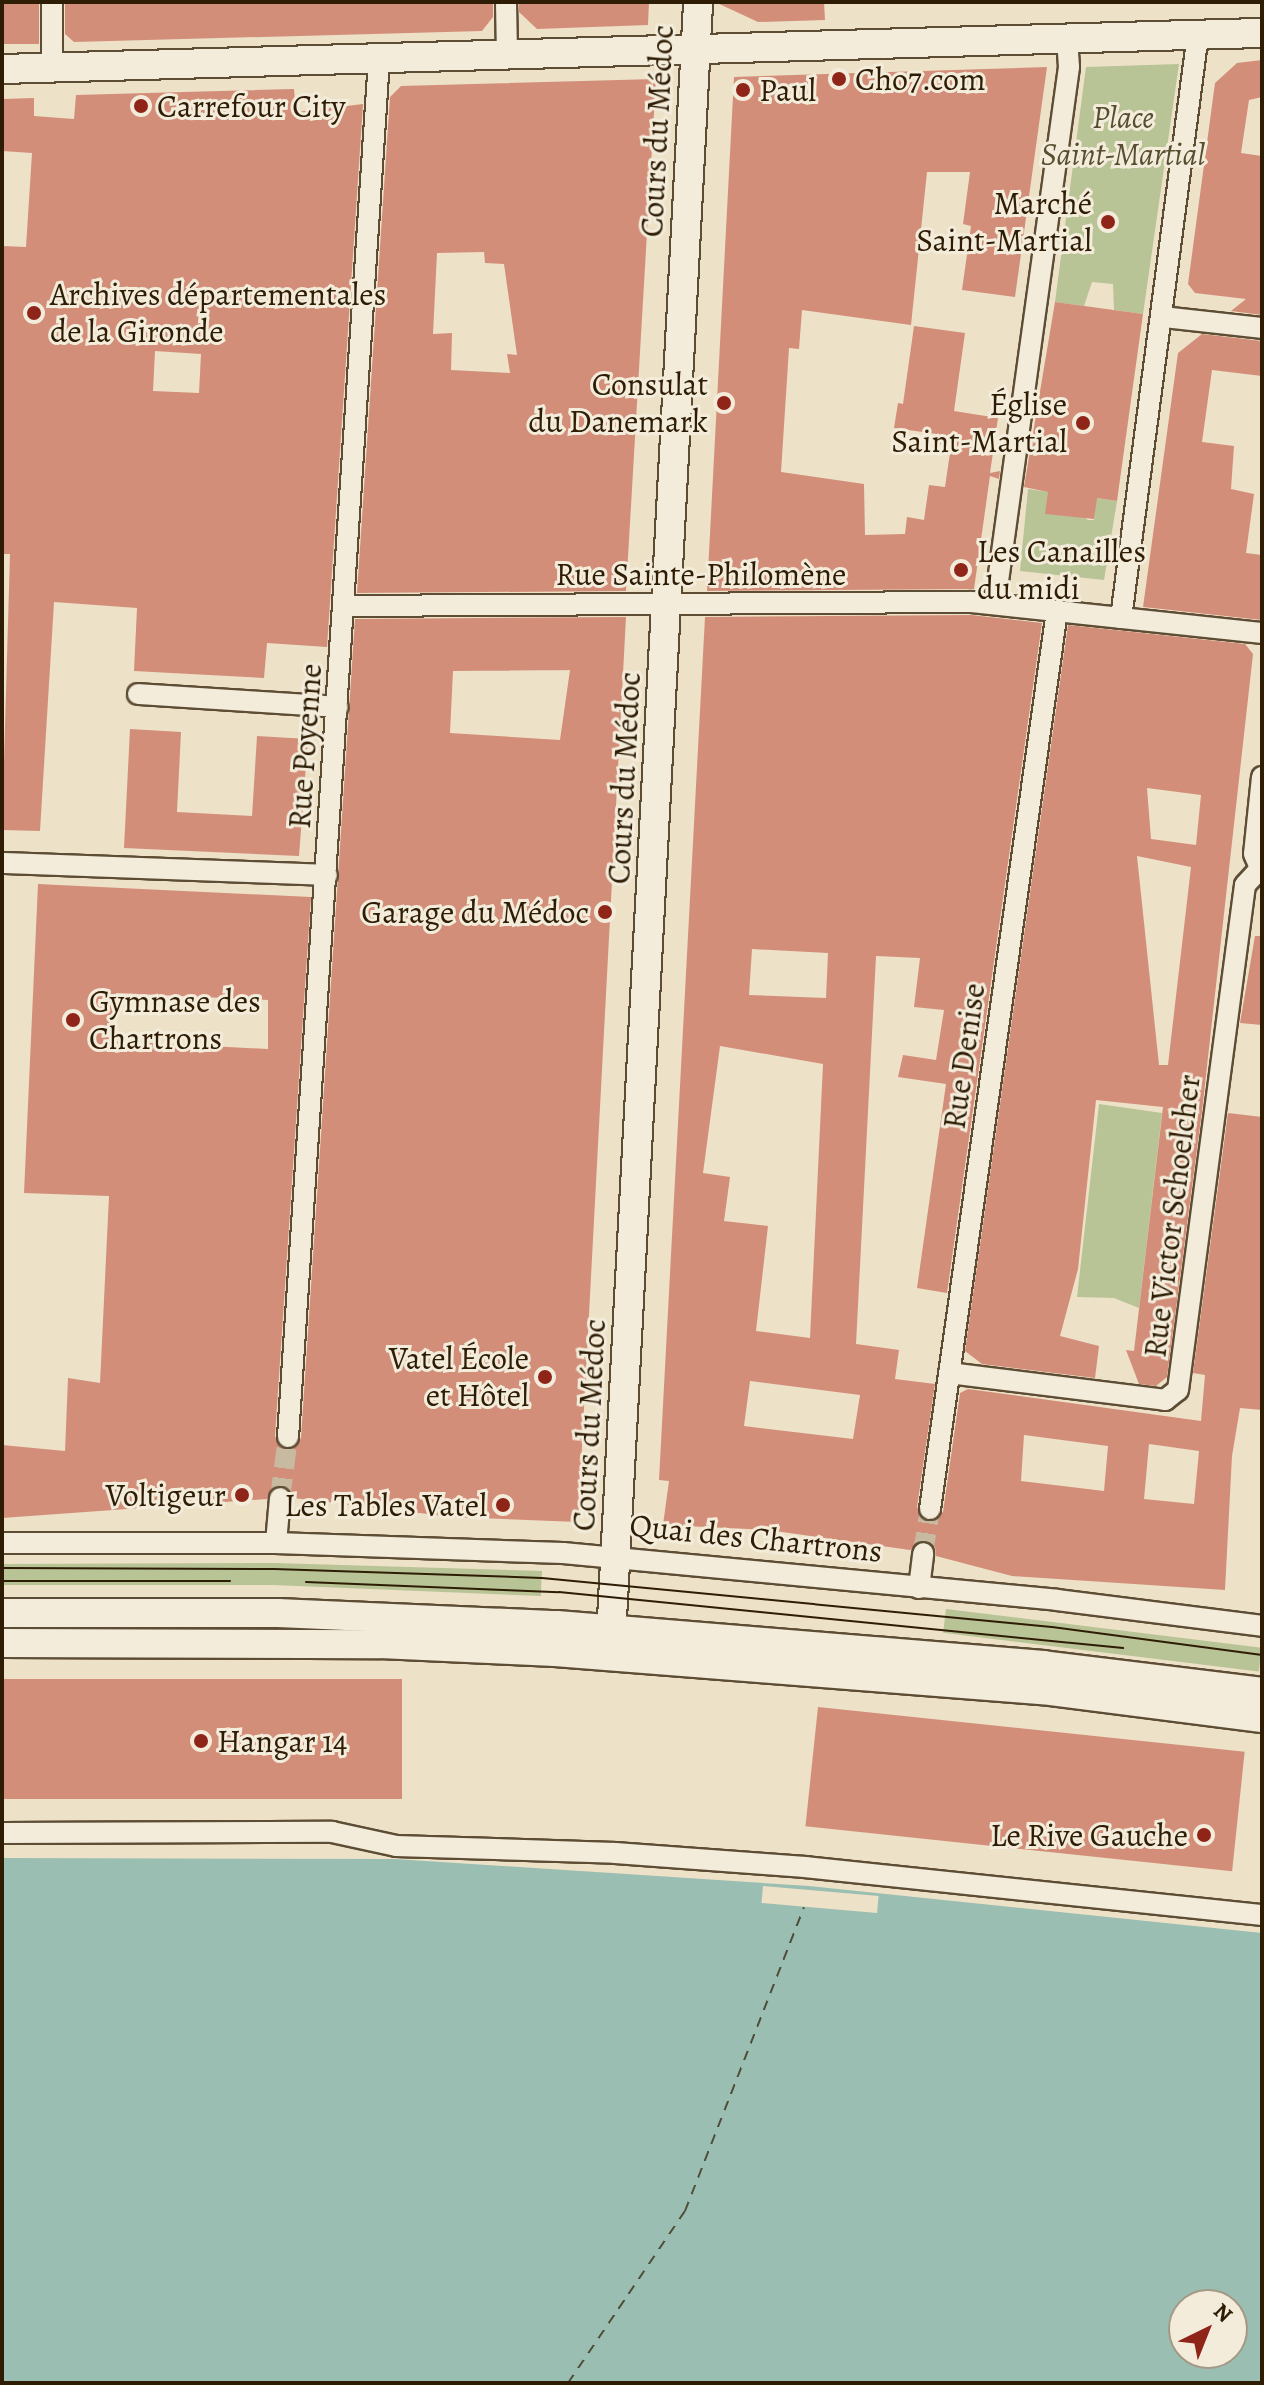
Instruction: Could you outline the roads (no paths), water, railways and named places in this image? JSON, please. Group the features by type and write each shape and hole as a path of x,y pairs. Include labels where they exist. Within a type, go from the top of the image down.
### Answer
{"main road":[{"name":"Cours du Médoc","path":"611,1642 698,2"},
{"path":"2,69 1262,33"},
{"path":"2,1613 278,1613 611,1642 1043,1690 1262,1718"},
{"path":"2,1643 611,1642 1043,1665 1262,1692"}],"street":[{"path":"52,2 52,68"},
{"path":"506,2 507,56"},
{"path":"1121,618 1198,34"},
{"path":"995,603 1069,67 1067,39"},
{"name":"Rue Poyenne","path":"288,1437 379,59"},
{"path":"1163,317 1262,328"},
{"name":"Rue Sainte-Philomène","path":"345,606 995,603 1262,633"},
{"name":"Rue Denise","path":"930,1509 1057,611"},
{"path":"138,694 338,707"},
{"path":"1261,871 1254,854 1262,777"},
{"path":"2,863 327,875"},
{"name":"Rue Victor Schoelcher","path":"949,1373 1165,1400 1178,1390 1245,885 1261,871"},
{"path":"276,1543 280,1498"},
{"name":"Quai des Chartrons","path":"2,1543 276,1543 616,1558 1262,1626"},
{"path":"919,1588 923,1553"},
{"path":"2,1833 332,1832 396,1846 615,1853 805,1867 1262,1915"}],"water":[{"path":"2,1858 395,1859 809,1886 1262,1933 1262,2383 2,2383"}],"tunnel":[{"path":"280,1498 288,1437"},
{"path":"923,1553 930,1509"}],"tram line":[{"path":"2,1568 274,1569 542,1578 1052,1627 1262,1655"},
{"path":"2,1581 230,1581"},
{"path":"306,1582 559,1592 1123,1648"}],"place":[{"name":"Cho7.com","path":"839,79"},
{"name":"Paul","path":"743,90"},
{"name":"Carrefour City","path":"141,106"},
{"name":"Marché Saint-Martial","path":"1108,222"},
{"name":"Archives départementales de la Gironde","path":"34,313"},
{"name":"Consulat du Danemark","path":"724,403"},
{"name":"Église Saint-Martial","path":"1083,423"},
{"name":"Les Canailles du midi","path":"961,570"},
{"name":"Garage du Médoc","path":"605,912"},
{"name":"Gymnase des Chartrons","path":"73,1020"},
{"name":"Vatel École et Hôtel","path":"545,1377"},
{"name":"Voltigeur","path":"242,1495"},
{"name":"Les Tables Vatel","path":"503,1505"},
{"name":"Hangar 14","path":"201,1741"},
{"name":"Le Rive Gauche","path":"1204,1835"}],"park label":[{"name":"Place Saint-Martial","path":"1123,136"}]}
